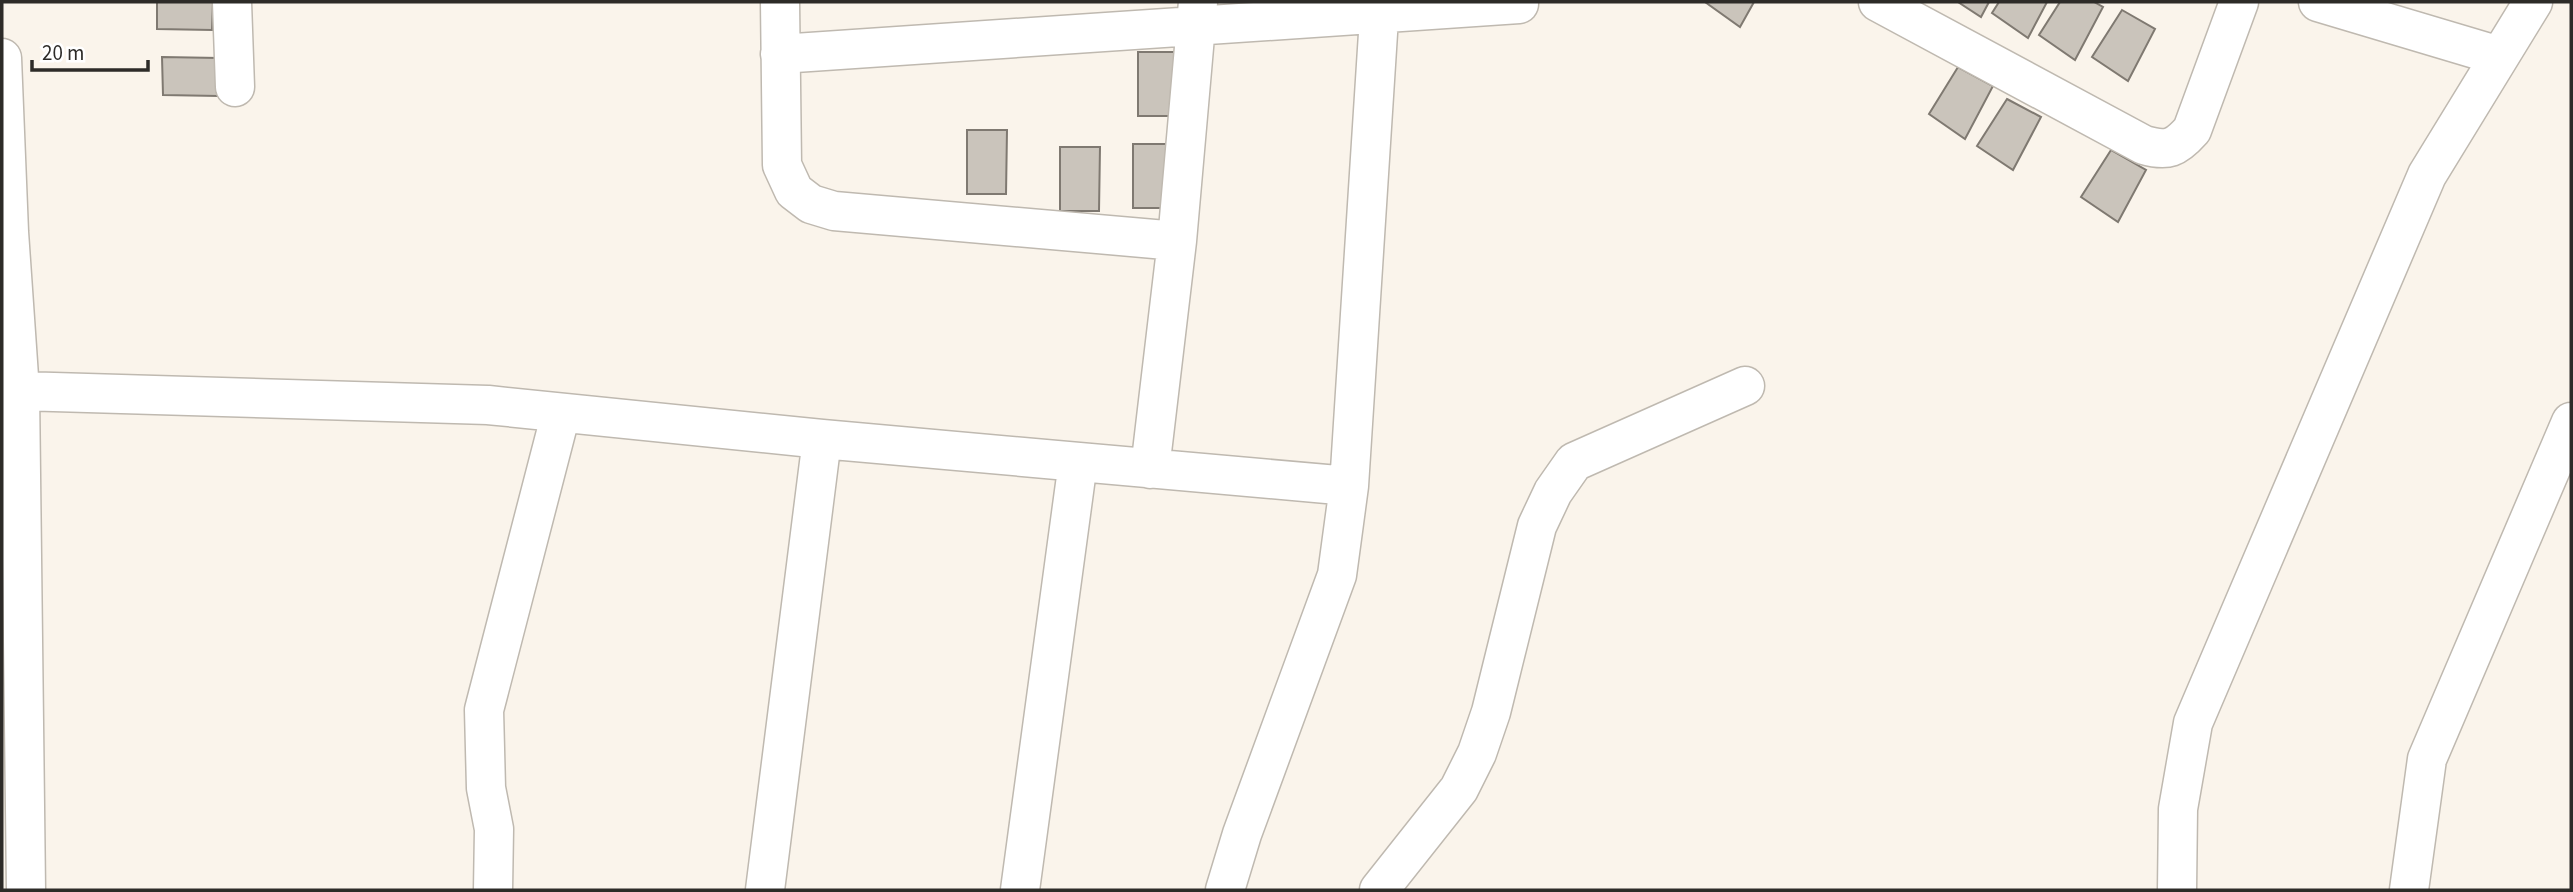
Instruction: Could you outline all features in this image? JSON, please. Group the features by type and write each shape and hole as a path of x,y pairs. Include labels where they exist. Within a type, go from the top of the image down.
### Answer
{"street":[{"path":"232,2 235,87"},
{"path":"780,2 782,165 794,191 811,204 834,211 1178,241"},
{"path":"1878,2 2144,145 2164,151 2179,145 2192,130 2239,2"},
{"path":"2318,2 2498,56"},
{"path":"2177,890 2178,809 2193,723 2399,234 2427,175 2533,2"},
{"path":"780,54 1198,14 1519,4"},
{"path":"1225,890 1242,834 1337,575 1349,486 1380,8"},
{"path":"1150,468 1178,241 1198,14"},
{"path":"2,58 5,232 20,391 14,848 26,890"},
{"path":"1379,890 1459,789 1477,753 1492,712 1537,526 1560,482 1574,462 1745,386"},
{"path":"20,391 488,405 822,439 1349,486"},
{"path":"493,890 494,829 486,788 484,710 561,413"},
{"path":"2409,890 2427,759 2571,422"},
{"path":"765,890 822,439"},
{"path":"1020,890 1078,462"}],"building":[{"path":"157,2 213,2 212,30 157,29"},
{"path":"1705,2 1754,2 1740,27"},
{"path":"1958,2 1989,2 1981,17"},
{"path":"1999,2 2047,2 2028,38 1992,13"},
{"path":"2060,2 2094,2 2103,7 2075,60 2039,35"},
{"path":"2122,10 2155,29 2128,81 2092,57"},
{"path":"1138,52 1178,52 1178,116 1138,116"},
{"path":"162,57 219,58 218,96 163,95"},
{"path":"1958,67 1993,86 1965,139 1929,114"},
{"path":"2007,99 2041,117 2013,170 1977,146"},
{"path":"967,130 1007,130 1006,194 967,194"},
{"path":"1133,144 1173,144 1172,208 1133,208"},
{"path":"1060,147 1100,147 1099,211 1060,211"},
{"path":"2111,150 2146,170 2118,222 2081,197"}]}
